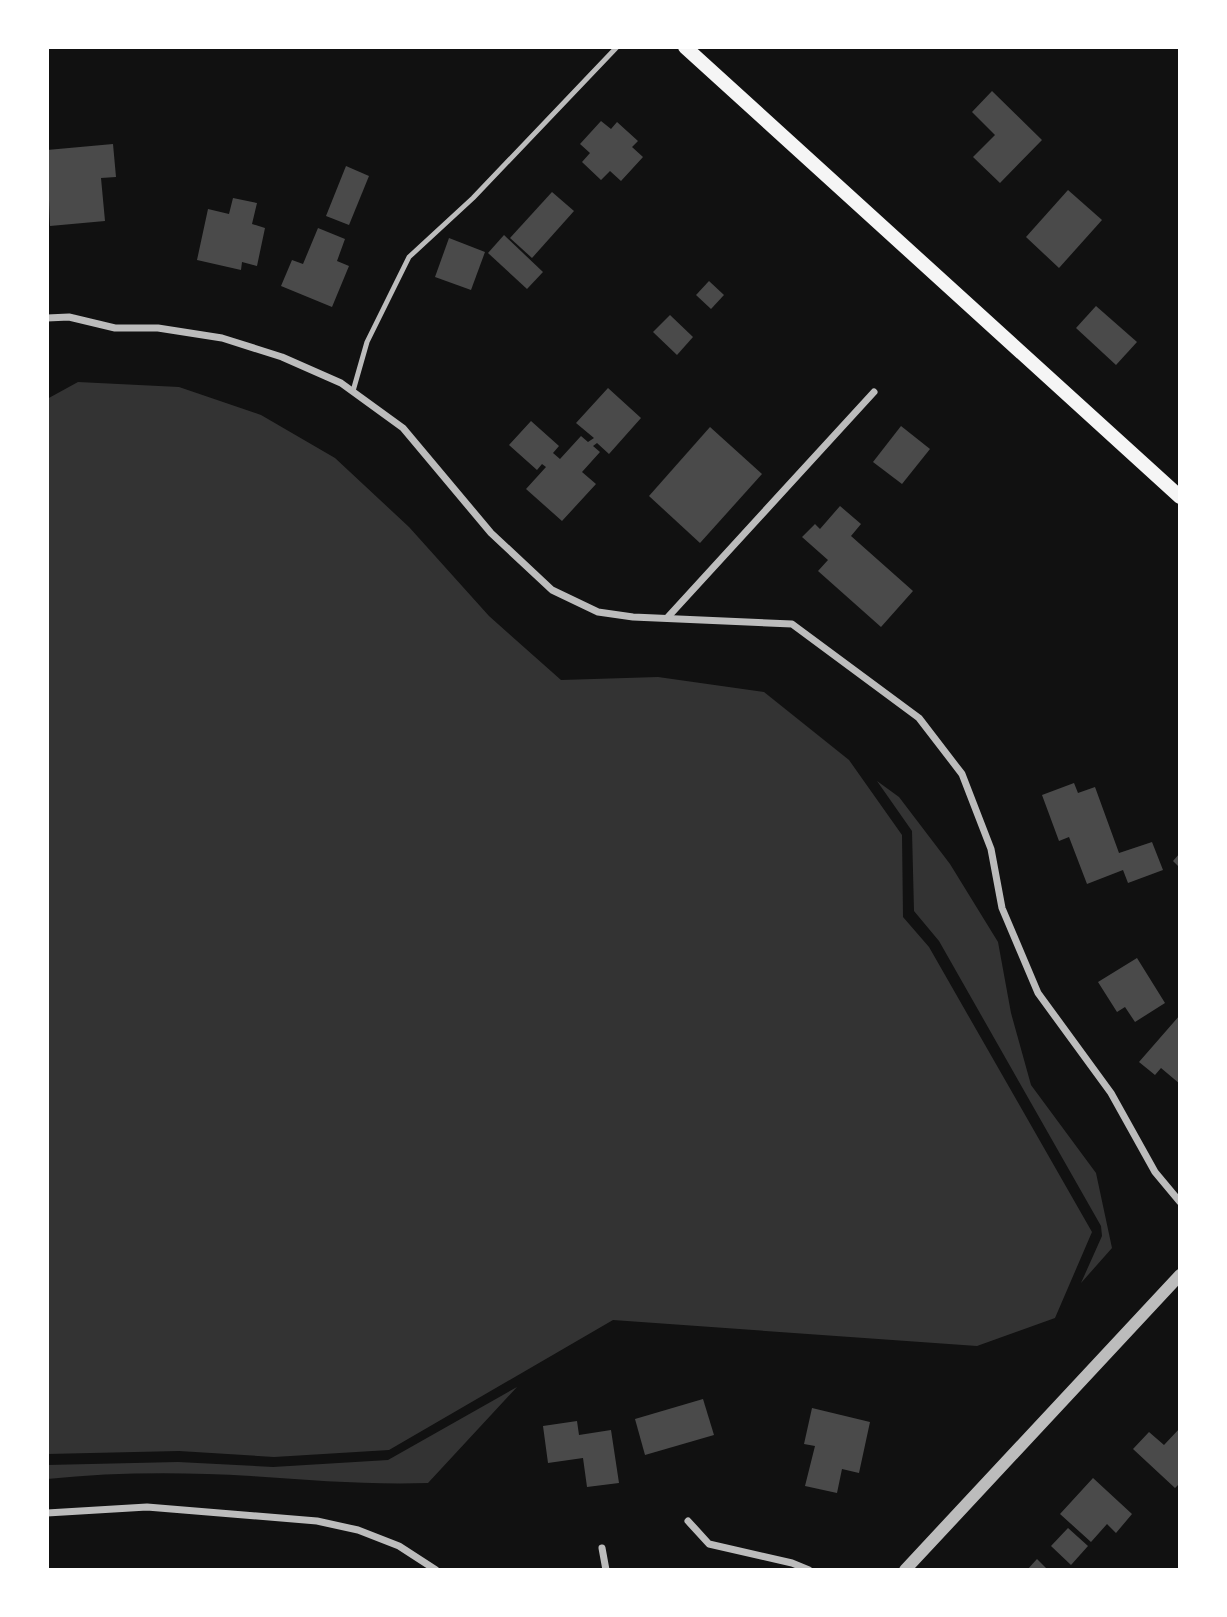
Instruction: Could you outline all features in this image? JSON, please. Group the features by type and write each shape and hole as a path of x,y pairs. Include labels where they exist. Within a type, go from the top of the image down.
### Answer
{"main road":[{"path":"685,47 1180,498"}],"street":[{"path":"47,318 69,317 115,328 158,328 222,338 282,357 341,383 403,428 491,533 552,590 598,612 793,624 919,718 962,774 991,849 1002,908 1038,993 1111,1093 1155,1172 1180,1202"},
{"path":"667,618 874,392"},
{"path":"905,1570 1180,1275"},
{"path":"47,1513 147,1507 317,1521 358,1530 399,1546 436,1570"},
{"path":"688,1521 709,1544 792,1563 809,1570"},
{"path":"601,1548 606,1570"}],"lane":[{"path":"352,391 367,342 409,257 473,198 618,47"}],"shaded area":[{"path":"78,382 179,387 261,415 335,458 409,527 489,616 561,680 658,677 764,692 849,760 902,835 903,917 929,947 1092,1232 1055,1318 977,1346 613,1320 389,1450 274,1457 179,1451 47,1454 47,399"},
{"path":"877,781 899,797 950,864 998,942 1011,1013 1031,1085 1096,1173 1112,1248 1081,1283 1102,1236 1101,1226 939,941 914,911 912,831"},
{"path":"517,1387 428,1483 361,1483 175,1473 47,1479 47,1465 178,1462 273,1467 388,1460"}],"building":[{"path":"992,91 1042,140 1000,183 973,157 995,135 972,112"},
{"path":"601,121 611,129 617,122 638,141 632,147 643,157 621,181 610,171 601,180 582,162 590,153 580,144"},
{"path":"113,144 116,177 101,178 105,221 50,226 47,150"},
{"path":"346,166 369,176 349,225 326,216"},
{"path":"1068,190 1102,220 1059,268 1026,237"},
{"path":"552,192 574,211 532,258 510,238"},
{"path":"233,198 257,203 252,224 265,228 257,266 242,262 241,270 197,260 208,209 229,214"},
{"path":"318,228 345,239 337,261 349,266 332,307 281,286 292,260 303,264"},
{"path":"504,235 543,272 527,289 488,253"},
{"path":"449,238 485,252 471,290 435,277"},
{"path":"709,281 724,295 711,309 696,295"},
{"path":"1096,306 1137,342 1116,365 1076,328"},
{"path":"670,315 693,337 677,355 653,332"},
{"path":"608,388 641,418 609,454 597,443 593,446 600,452 582,472 596,484 562,521 526,489 546,467 542,464 537,470 509,445 531,421 559,446 553,453 560,459 581,436 588,442 594,438 576,423"},
{"path":"901,426 930,449 902,484 873,462"},
{"path":"710,427 762,474 700,543 649,496"},
{"path":"840,506 861,524 851,536 913,591 881,627 818,571 828,560 802,537 815,524 820,529"},
{"path":"1074,783 1078,793 1095,787 1119,853 1152,842 1163,870 1128,883 1123,870 1087,884 1069,837 1059,841 1042,795"},
{"path":"1180,853 1180,868 1173,861"},
{"path":"1137,958 1165,1003 1135,1022 1125,1007 1117,1012 1098,982"},
{"path":"1180,1015 1180,1084 1161,1068 1155,1075 1139,1062"},
{"path":"703,1399 714,1435 645,1455 635,1419"},
{"path":"812,1408 870,1422 859,1473 842,1469 837,1493 805,1486 815,1446 804,1444"},
{"path":"577,1421 579,1435 611,1430 619,1483 587,1487 583,1458 548,1463 543,1426"},
{"path":"1180,1428 1180,1483 1175,1488 1133,1449 1149,1432 1164,1445"},
{"path":"1093,1478 1132,1514 1116,1533 1107,1524 1091,1542 1060,1514"},
{"path":"1068,1528 1088,1546 1071,1565 1051,1546"},
{"path":"1037,1559 1048,1570 1027,1570"}]}
